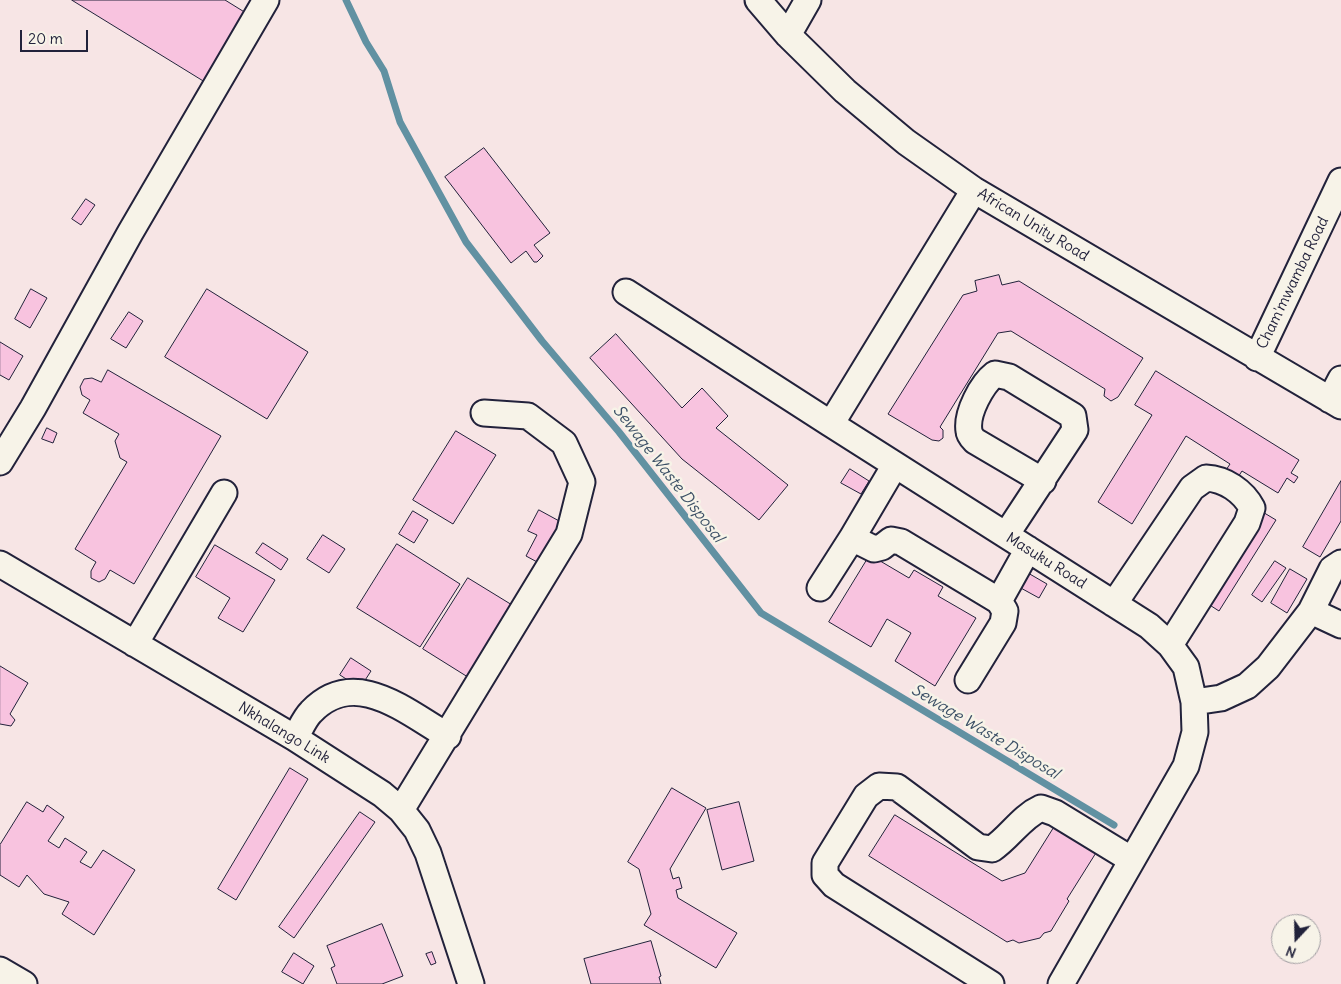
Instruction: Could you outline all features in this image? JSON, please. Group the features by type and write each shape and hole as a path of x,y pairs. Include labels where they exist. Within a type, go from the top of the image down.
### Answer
{"street":[{"path":"0,462 33,408 130,233 266,0"},
{"name":"African Unity Road","path":"758,0 788,35 852,98 906,142 974,190 1257,358 1337,395"},
{"path":"788,35 808,0"},
{"name":"Cham'mwamba Road","path":"1257,358 1341,181"},
{"path":"831,424 974,190"},
{"name":"Masuku Road","path":"626,292 1149,626 1170,645 1186,668 1194,702 1195,732 1186,766 1061,984"},
{"path":"1006,535 1043,481 1075,430 1073,416 1009,377 995,374 987,380 969,417 968,432 975,441 1043,481"},
{"path":"401,810 448,736 569,534 582,482 564,442 528,416 484,413"},
{"path":"820,588 896,465"},
{"path":"1114,604 1192,488 1206,478 1219,479 1246,497 1252,508 1247,522 1170,645"},
{"path":"135,644 224,493"},
{"path":"852,538 874,549 882,547 891,540 901,542 998,601 1005,611 1004,623 968,680"},
{"path":"998,601 1028,549"},
{"name":"Nkhalango Link","path":"0,564 295,738 382,794 401,810 416,830 428,853 471,984"},
{"path":"1194,702 1221,698 1247,686 1268,667 1311,611 1332,570 1341,564"},
{"path":"1311,611 1341,625"},
{"path":"295,738 310,712 330,697 352,691 376,694 448,736"},
{"path":"991,984 834,885 825,875 825,863 866,796 879,786 897,787 978,847 992,849 1003,841 1030,813 1042,808 1055,813 1132,860"},
{"path":"0,970 24,984"}],"shaded area":[{"path":"0,0 1341,0 1341,984 0,984"}],"building":[{"path":"72,0 225,0 246,13 204,81"},
{"path":"484,148 550,233 534,245 543,256 537,262 534,262 526,251 511,263 445,177"},
{"path":"86,199 95,205 81,225 72,219"},
{"path":"999,275 1002,285 1019,281 1143,358 1118,397 1111,401 1104,396 1105,389 1011,331 998,333 940,427 943,430 943,438 939,441 932,440 888,414 963,295 977,291 975,281"},
{"path":"31,289 47,298 30,328 15,319"},
{"path":"207,289 308,352 267,419 165,357"},
{"path":"129,312 143,321 126,348 111,339"},
{"path":"616,334 682,408 702,388 728,416 716,428 788,485 759,520 682,459 590,358"},
{"path":"0,342 23,356 9,380 0,375"},
{"path":"108,370 221,436 134,584 110,570 105,579 99,582 91,578 91,571 96,562 75,549 127,462 120,458 115,441 119,434 83,413 90,400 82,395 80,387 84,379 92,378 101,382"},
{"path":"1156,371 1299,460 1291,473 1298,477 1294,483 1287,478 1278,493 1242,471 1234,483 1222,476 1230,464 1186,436 1132,524 1098,502 1152,415 1135,405"},
{"path":"47,428 57,433 53,443 42,439"},
{"path":"456,431 496,455 453,524 413,500"},
{"path":"850,469 869,481 861,494 841,483"},
{"path":"1341,481 1341,521 1320,557 1303,547"},
{"path":"539,510 561,522 539,563 526,556 537,535 528,531"},
{"path":"413,511 428,520 414,543 399,534"},
{"path":"1261,511 1276,520 1219,611 1205,602"},
{"path":"323,535 345,549 329,573 307,559"},
{"path":"263,543 288,559 281,570 256,553"},
{"path":"397,544 460,584 420,647 357,608"},
{"path":"215,545 275,580 243,632 218,618 230,598 196,577"},
{"path":"870,555 909,578 914,570 943,587 938,596 976,618 935,686 895,661 911,633 887,619 871,647 829,622"},
{"path":"1275,561 1286,568 1262,602 1252,595"},
{"path":"1290,569 1307,579 1287,613 1271,603"},
{"path":"1028,573 1047,584 1039,598 1019,587"},
{"path":"468,578 517,608 471,679 423,649"},
{"path":"351,658 371,671 360,688 340,675"},
{"path":"0,666 28,683 10,714 15,720 11,726 0,724"},
{"path":"290,768 308,779 236,900 218,889"},
{"path":"672,788 706,808 670,869 673,879 679,877 682,888 676,890 678,898 737,933 716,968 644,925 651,914 639,869 628,862"},
{"path":"27,802 43,812 47,805 64,817 48,841 59,848 65,838 87,852 80,862 91,868 103,850 135,870 94,935 62,914 69,902 44,894 27,875 19,887 0,875 0,845"},
{"path":"739,802 754,861 722,870 707,810"},
{"path":"360,812 375,822 294,938 279,927"},
{"path":"895,815 1002,881 1025,873 1057,822 1099,848 1067,899 1069,901 1051,931 1044,933 1040,938 1019,943 1013,940 1007,942 869,856"},
{"path":"382,924 403,976 382,984 337,984 331,968 335,966 327,946"},
{"path":"651,941 661,976 659,977 661,984 591,984 584,959"},
{"path":"432,952 436,963 431,965 426,954"},
{"path":"294,953 314,966 303,984 282,972"}],"waterway":[{"name":"Sewage Waste Disposal","path":"346,0 366,42 384,71 400,122 466,242 542,341 619,432 761,613 1114,825"}]}
